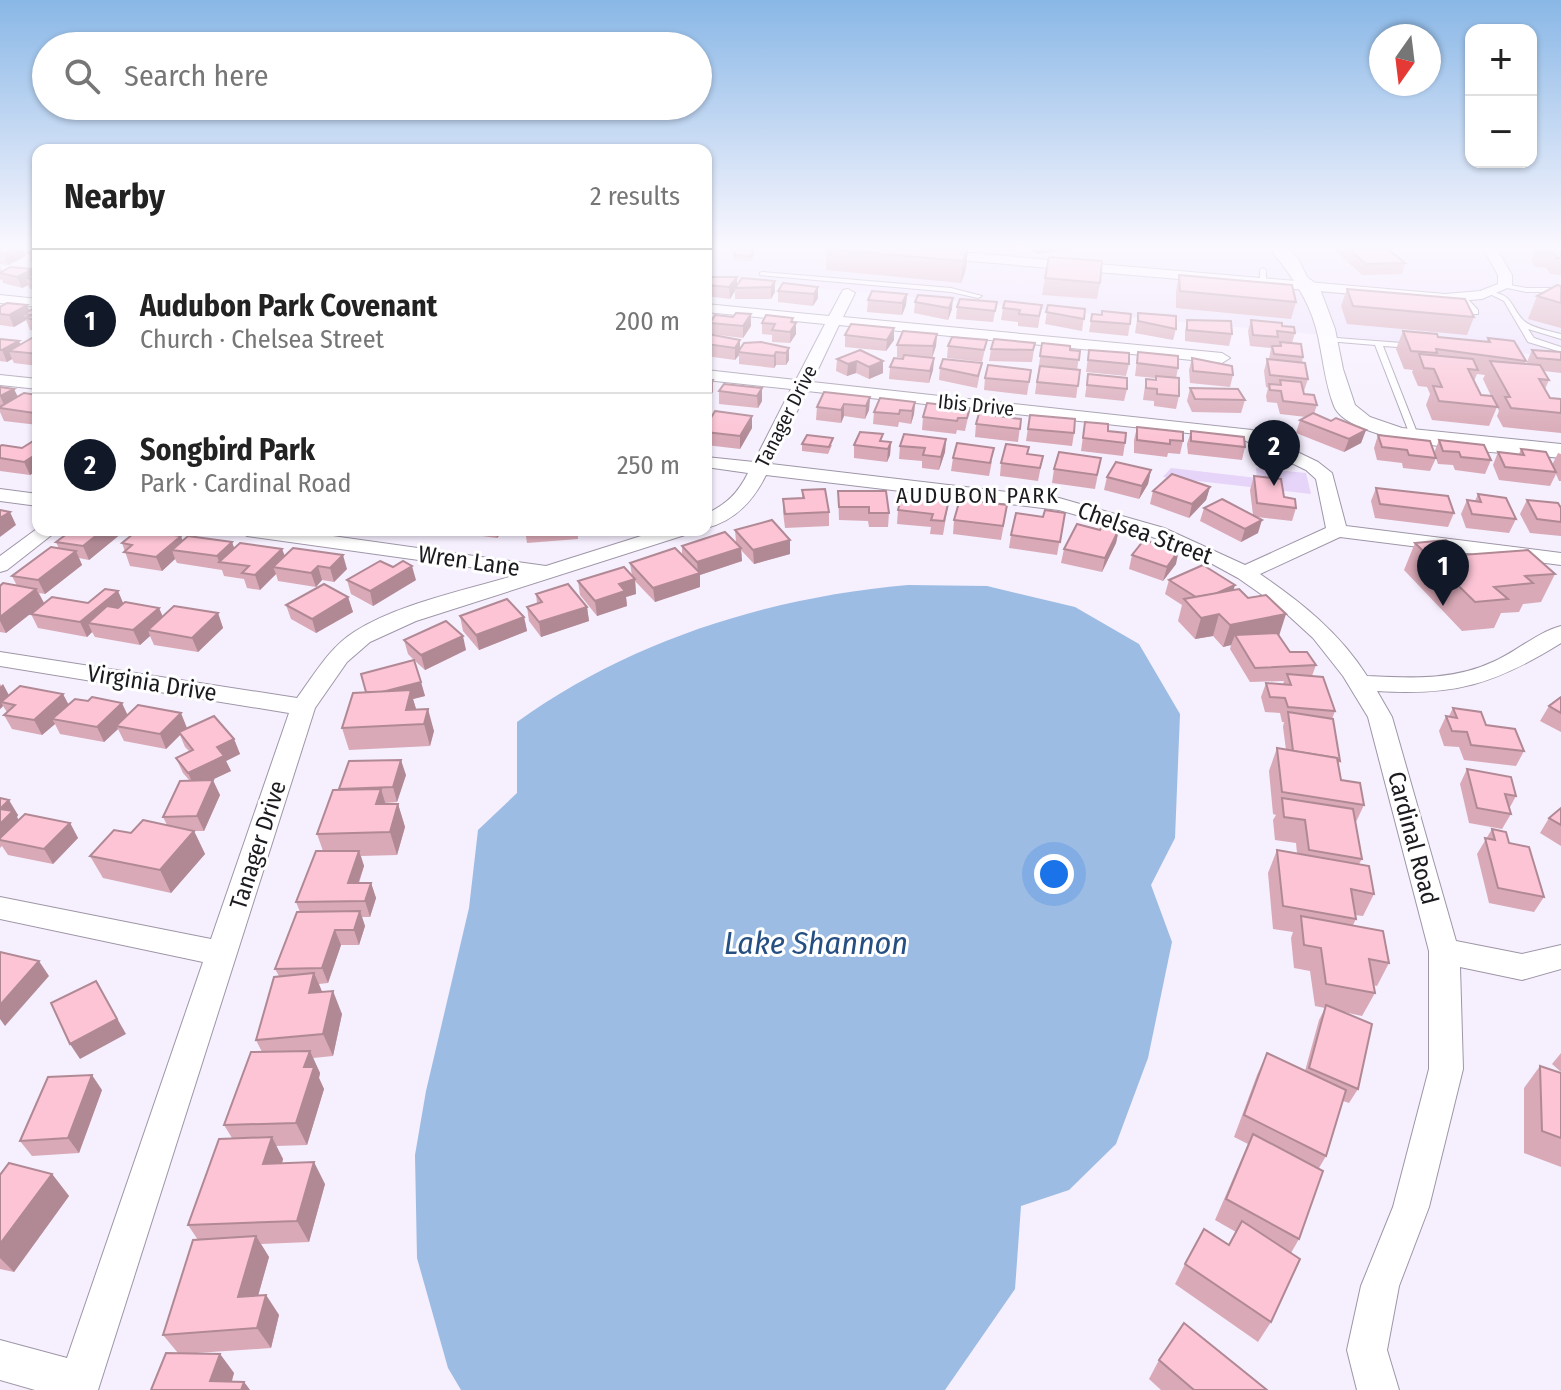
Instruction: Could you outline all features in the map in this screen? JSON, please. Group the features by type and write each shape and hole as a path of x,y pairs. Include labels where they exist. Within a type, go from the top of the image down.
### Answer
{"street":[{"path":"740,311 1222,358"},
{"name":"Tanager Drive","path":"712,519 732,509 749,490 839,311"},
{"path":"1318,311 1345,408 1362,422 1414,435 1561,451"},
{"name":"Ibis Drive","path":"712,376 1246,434 1312,466 1325,477 1337,531"},
{"path":"0,380 32,383"},
{"name":"Chelsea Street","path":"712,463 1059,504 1108,515 1247,572"},
{"path":"0,495 32,499"},
{"path":"1247,572 1337,531 1561,559"},
{"path":"0,566 40,536"},
{"name":"Wren Lane","path":"290,536 548,572"},
{"name":"Tanager Drive","path":"78,1386 303,707 339,657 362,637 408,616 662,536"},
{"name":"Cardinal Road","path":"1247,572 1302,612 1363,683 1380,717 1444,951 1446,1069 1411,1207 1380,1286 1367,1350 1378,1390"},
{"path":"1363,683 1439,685 1471,679 1523,657 1561,633"},
{"name":"Virginia Drive","path":"0,659 303,707"},
{"path":"0,908 222,954"},
{"path":"1444,951 1522,967 1561,957"},
{"path":"0,1360 78,1386"}],"lane":[{"path":"1514,311 1531,340 1561,350"},
{"path":"1522,324 1561,337"},
{"path":"1327,339 1420,347"},
{"path":"1378,344 1414,435"}],"shaded area":[{"path":"1062,311 1561,311 1561,357"},
{"path":"1171,468 1257,478 1256,468 1306,473 1311,494 1163,477"}],"water":[{"name":"Lake Shannon","path":"908,585 987,586 1075,607 1139,644 1180,714 1175,838 1151,885 1172,942 1148,1058 1116,1144 1069,1190 1021,1206 1015,1289 945,1390 461,1390 448,1368 417,1258 415,1155 426,1091 469,908 478,830 517,793 517,722 607,668 704,627 805,600"}],"building":[{"path":"0,311 16,311 9,315 0,314"},
{"path":"1020,311 1040,311 1039,316 1019,314"},
{"path":"1046,311 1085,311 1084,319"},
{"path":"1102,311 1131,314 1130,324 1091,321 1092,314 1102,315"},
{"path":"1407,311 1471,311 1474,317"},
{"path":"736,313 751,314 743,326 712,323 715,315 733,317"},
{"path":"1138,313 1176,316 1176,329 1138,321"},
{"path":"766,315 793,318 791,322 796,323 790,332 772,330 775,324 762,323"},
{"path":"1187,320 1231,321 1232,334 1187,330"},
{"path":"1251,320 1282,323 1282,326 1294,327 1295,333 1277,331 1278,337 1253,335"},
{"path":"851,324 894,328 887,340 845,335"},
{"path":"903,331 937,334 933,346 897,345"},
{"path":"1403,331 1490,342 1488,338 1514,341 1526,361 1436,349 1437,353 1411,351"},
{"path":"712,335 740,340 735,348 712,345"},
{"path":"952,337 987,340 984,350 948,346"},
{"path":"32,338 32,353 9,351"},
{"path":"0,339 19,341 0,350"},
{"path":"994,339 1035,343 1033,350 991,349"},
{"path":"761,342 789,348 786,353 776,352 774,356 738,352 744,343"},
{"path":"1280,342 1301,344 1303,357 1274,354 1272,346 1281,346"},
{"path":"1042,343 1070,346 1070,350 1080,351 1079,360 1040,356"},
{"path":"860,350 883,361 869,367 857,361 848,364 837,359"},
{"path":"1089,350 1129,353 1129,364 1088,360"},
{"path":"1532,350 1561,352 1561,360 1537,358"},
{"path":"1138,352 1178,356 1178,368 1137,363"},
{"path":"1419,354 1473,359 1478,370 1468,369 1481,395 1492,396 1498,407 1439,401 1433,386 1442,387 1434,369 1424,368"},
{"path":"904,355 934,358 930,371 890,367 894,358 903,359"},
{"path":"1192,358 1232,366 1233,375 1193,371"},
{"path":"943,359 982,363 978,376 940,368"},
{"path":"1267,359 1305,363 1308,379 1270,375"},
{"path":"1490,361 1540,365 1549,380 1539,379 1550,398 1561,399 1561,413 1511,408 1505,397 1510,397"},
{"path":"988,365 1031,370 1029,382 985,378"},
{"path":"1040,366 1080,370 1078,386 1037,382"},
{"path":"1088,374 1127,378 1127,389 1087,385"},
{"path":"1156,376 1179,378 1179,396 1157,394 1157,389 1146,388 1146,379 1156,380"},
{"path":"1280,380 1301,382 1304,394 1314,395 1317,405 1283,401 1281,391 1270,390 1269,384 1281,385"},
{"path":"724,384 762,388 757,396 719,391"},
{"path":"0,387 14,389 0,396"},
{"path":"1190,388 1238,389 1245,400 1195,399"},
{"path":"824,392 870,397 866,406 844,404 841,410 817,407"},
{"path":"24,393 32,394 32,413 0,407"},
{"path":"880,398 915,402 912,411 900,410 899,414 874,412"},
{"path":"927,403 970,408 967,418 958,418 957,421 923,417"},
{"path":"980,410 997,412 996,416 1021,419 1020,429 976,424"},
{"path":"715,411 752,416 740,436 712,433"},
{"path":"1313,413 1366,430 1349,439 1300,420"},
{"path":"1030,415 1075,419 1074,433 1028,429"},
{"path":"1085,422 1108,424 1108,431 1126,433 1125,443 1083,438"},
{"path":"1137,427 1183,432 1183,441 1170,440 1170,444 1137,440"},
{"path":"1191,431 1244,437 1245,447 1191,441"},
{"path":"860,432 883,434 880,441 891,442 888,449 854,445"},
{"path":"904,434 946,439 941,457 923,455 925,448 900,446"},
{"path":"807,435 833,438 829,447 802,444"},
{"path":"1378,435 1430,441 1436,458 1409,455 1407,450 1382,447"},
{"path":"1439,440 1484,445 1491,460 1461,457 1459,452 1443,451"},
{"path":"32,442 32,457 24,462 0,458 2,445 22,448"},
{"path":"957,443 994,448 990,463 953,458"},
{"path":"1006,444 1029,447 1027,454 1043,456 1040,468 1001,463"},
{"path":"1521,449 1546,452 1556,472 1505,467 1498,452 1524,455"},
{"path":"1059,452 1101,458 1097,475 1054,469"},
{"path":"1116,462 1151,470 1142,486 1107,477"},
{"path":"1172,474 1210,487 1192,504 1153,491"},
{"path":"1254,476 1281,479 1284,497 1295,499 1296,508 1257,503"},
{"path":"1376,488 1448,496 1454,513 1380,504"},
{"path":"825,489 829,512 785,514 783,499 804,498 802,490"},
{"path":"838,491 886,491 889,513 869,513 869,507 839,507"},
{"path":"1478,494 1506,498 1516,519 1472,514 1467,500 1481,502"},
{"path":"902,495 949,500 944,521 931,520 933,514 898,510"},
{"path":"960,499 1007,505 1003,526 954,520"},
{"path":"1222,499 1262,520 1245,529 1204,508"},
{"path":"1527,500 1558,503 1561,522 1537,519"},
{"path":"1045,510 1065,513 1060,542 1011,535 1016,513 1043,517"},
{"path":"772,520 790,540 753,550 735,530"},
{"path":"1077,524 1100,530 1102,526 1119,529 1105,558 1064,549"},
{"path":"725,532 741,548 697,562 682,546"},
{"path":"64,536 96,536 83,546 56,542"},
{"path":"131,536 181,536 156,557 124,552 132,545 122,543"},
{"path":"188,536 232,542 217,556 172,550"},
{"path":"1144,540 1179,550 1167,567 1132,555"},
{"path":"1446,540 1462,555 1528,550 1555,574 1525,576 1533,583 1494,587 1508,599 1475,602 1415,543"},
{"path":"240,543 282,549 255,575 242,573 249,566 219,562"},
{"path":"51,547 76,551 38,580 12,576"},
{"path":"293,548 343,555 330,568 318,566 311,573 273,567"},
{"path":"675,548 700,573 653,588 630,563"},
{"path":"380,561 393,567 403,561 412,566 370,591 347,580"},
{"path":"1203,565 1235,585 1215,594 1196,597 1169,580"},
{"path":"624,567 635,579 619,584 625,591 595,601 578,581"},
{"path":"3,583 36,589 0,617 0,586"},
{"path":"324,584 348,597 312,619 286,605"},
{"path":"568,584 587,607 539,622 527,607 542,602 536,594"},
{"path":"105,589 118,591 80,622 31,614 52,597 88,603"},
{"path":"1239,589 1248,598 1266,595 1286,614 1230,625 1219,614 1201,618 1184,599"},
{"path":"507,599 524,617 476,635 460,616"},
{"path":"125,602 159,608 133,630 88,623 107,606 118,608"},
{"path":"174,606 218,613 192,638 148,630"},
{"path":"446,621 463,636 421,655 404,640"},
{"path":"1277,633 1290,652 1307,652 1316,665 1255,668 1235,635"},
{"path":"414,660 421,682 382,692 366,692 361,674"},
{"path":"1287,674 1323,677 1335,711 1288,707 1285,698 1270,697 1266,683 1291,685"},
{"path":"20,686 63,694 34,720 4,715 15,705 1,702"},
{"path":"411,690 406,710 428,709 424,724 342,728 353,693"},
{"path":"92,697 122,703 97,727 52,719 75,699 88,701"},
{"path":"1561,697 1561,713 1549,706"},
{"path":"138,705 181,713 160,734 116,726"},
{"path":"1453,708 1481,712 1486,725 1515,729 1524,751 1471,745 1467,732 1452,731 1446,716 1457,718"},
{"path":"1288,712 1333,719 1340,761 1293,751"},
{"path":"214,716 234,739 217,747 224,756 188,773 176,758 193,750 179,732"},
{"path":"1277,748 1337,758 1341,780 1360,783 1364,805 1282,792"},
{"path":"401,760 393,787 339,789 349,761"},
{"path":"1467,769 1511,777 1516,796 1505,794 1511,814 1477,808"},
{"path":"213,780 197,816 163,817 180,781"},
{"path":"381,789 376,804 398,804 390,832 317,834 333,790"},
{"path":"0,798 9,800 0,809"},
{"path":"1282,798 1353,809 1362,859 1309,850 1305,820 1284,817"},
{"path":"1561,808 1561,825 1549,818"},
{"path":"0,809 13,811 0,824"},
{"path":"25,814 70,823 44,849 0,840"},
{"path":"143,820 194,831 160,870 90,856 114,830 131,833"},
{"path":"1492,829 1506,832 1509,843 1529,847 1544,897 1498,888 1485,838 1495,840"},
{"path":"1277,850 1369,866 1374,894 1351,889 1356,919 1283,906"},
{"path":"316,851 359,851 348,883 371,883 365,901 296,902"},
{"path":"360,911 354,930 335,930 322,968 275,969 297,912"},
{"path":"1301,916 1383,931 1389,963 1369,959 1375,993 1326,984 1321,948 1304,945"},
{"path":"0,952 39,961 0,1005"},
{"path":"314,973 309,993 333,991 323,1034 256,1040 274,977"},
{"path":"96,981 117,1019 70,1044 51,1003"},
{"path":"1326,1005 1372,1024 1358,1089 1309,1068"},
{"path":"310,1051 304,1067 314,1067 296,1123 224,1125 251,1052"},
{"path":"1267,1053 1346,1090 1326,1156 1244,1115"},
{"path":"1540,1066 1561,1073 1561,1138 1542,1131"},
{"path":"92,1075 68,1138 20,1141 48,1077"},
{"path":"1253,1134 1323,1171 1299,1239 1226,1199"},
{"path":"272,1137 263,1164 314,1162 297,1221 188,1225 219,1139"},
{"path":"9,1163 52,1174 0,1244 0,1175"},
{"path":"1242,1221 1300,1259 1271,1322 1185,1264 1204,1229 1229,1245"},
{"path":"256,1236 238,1297 266,1295 257,1328 163,1335 193,1240"},
{"path":"1184,1323 1267,1390 1194,1390 1159,1360"},
{"path":"166,1353 220,1354 210,1381 244,1382 241,1390 151,1390"}],"place":[{"name":"Songbird Park","path":"1274,486"},
{"name":"Audubon Park Covenant","path":"1443,606"}],"district":[{"name":"AUDUBON PARK","path":"978,495"}]}
